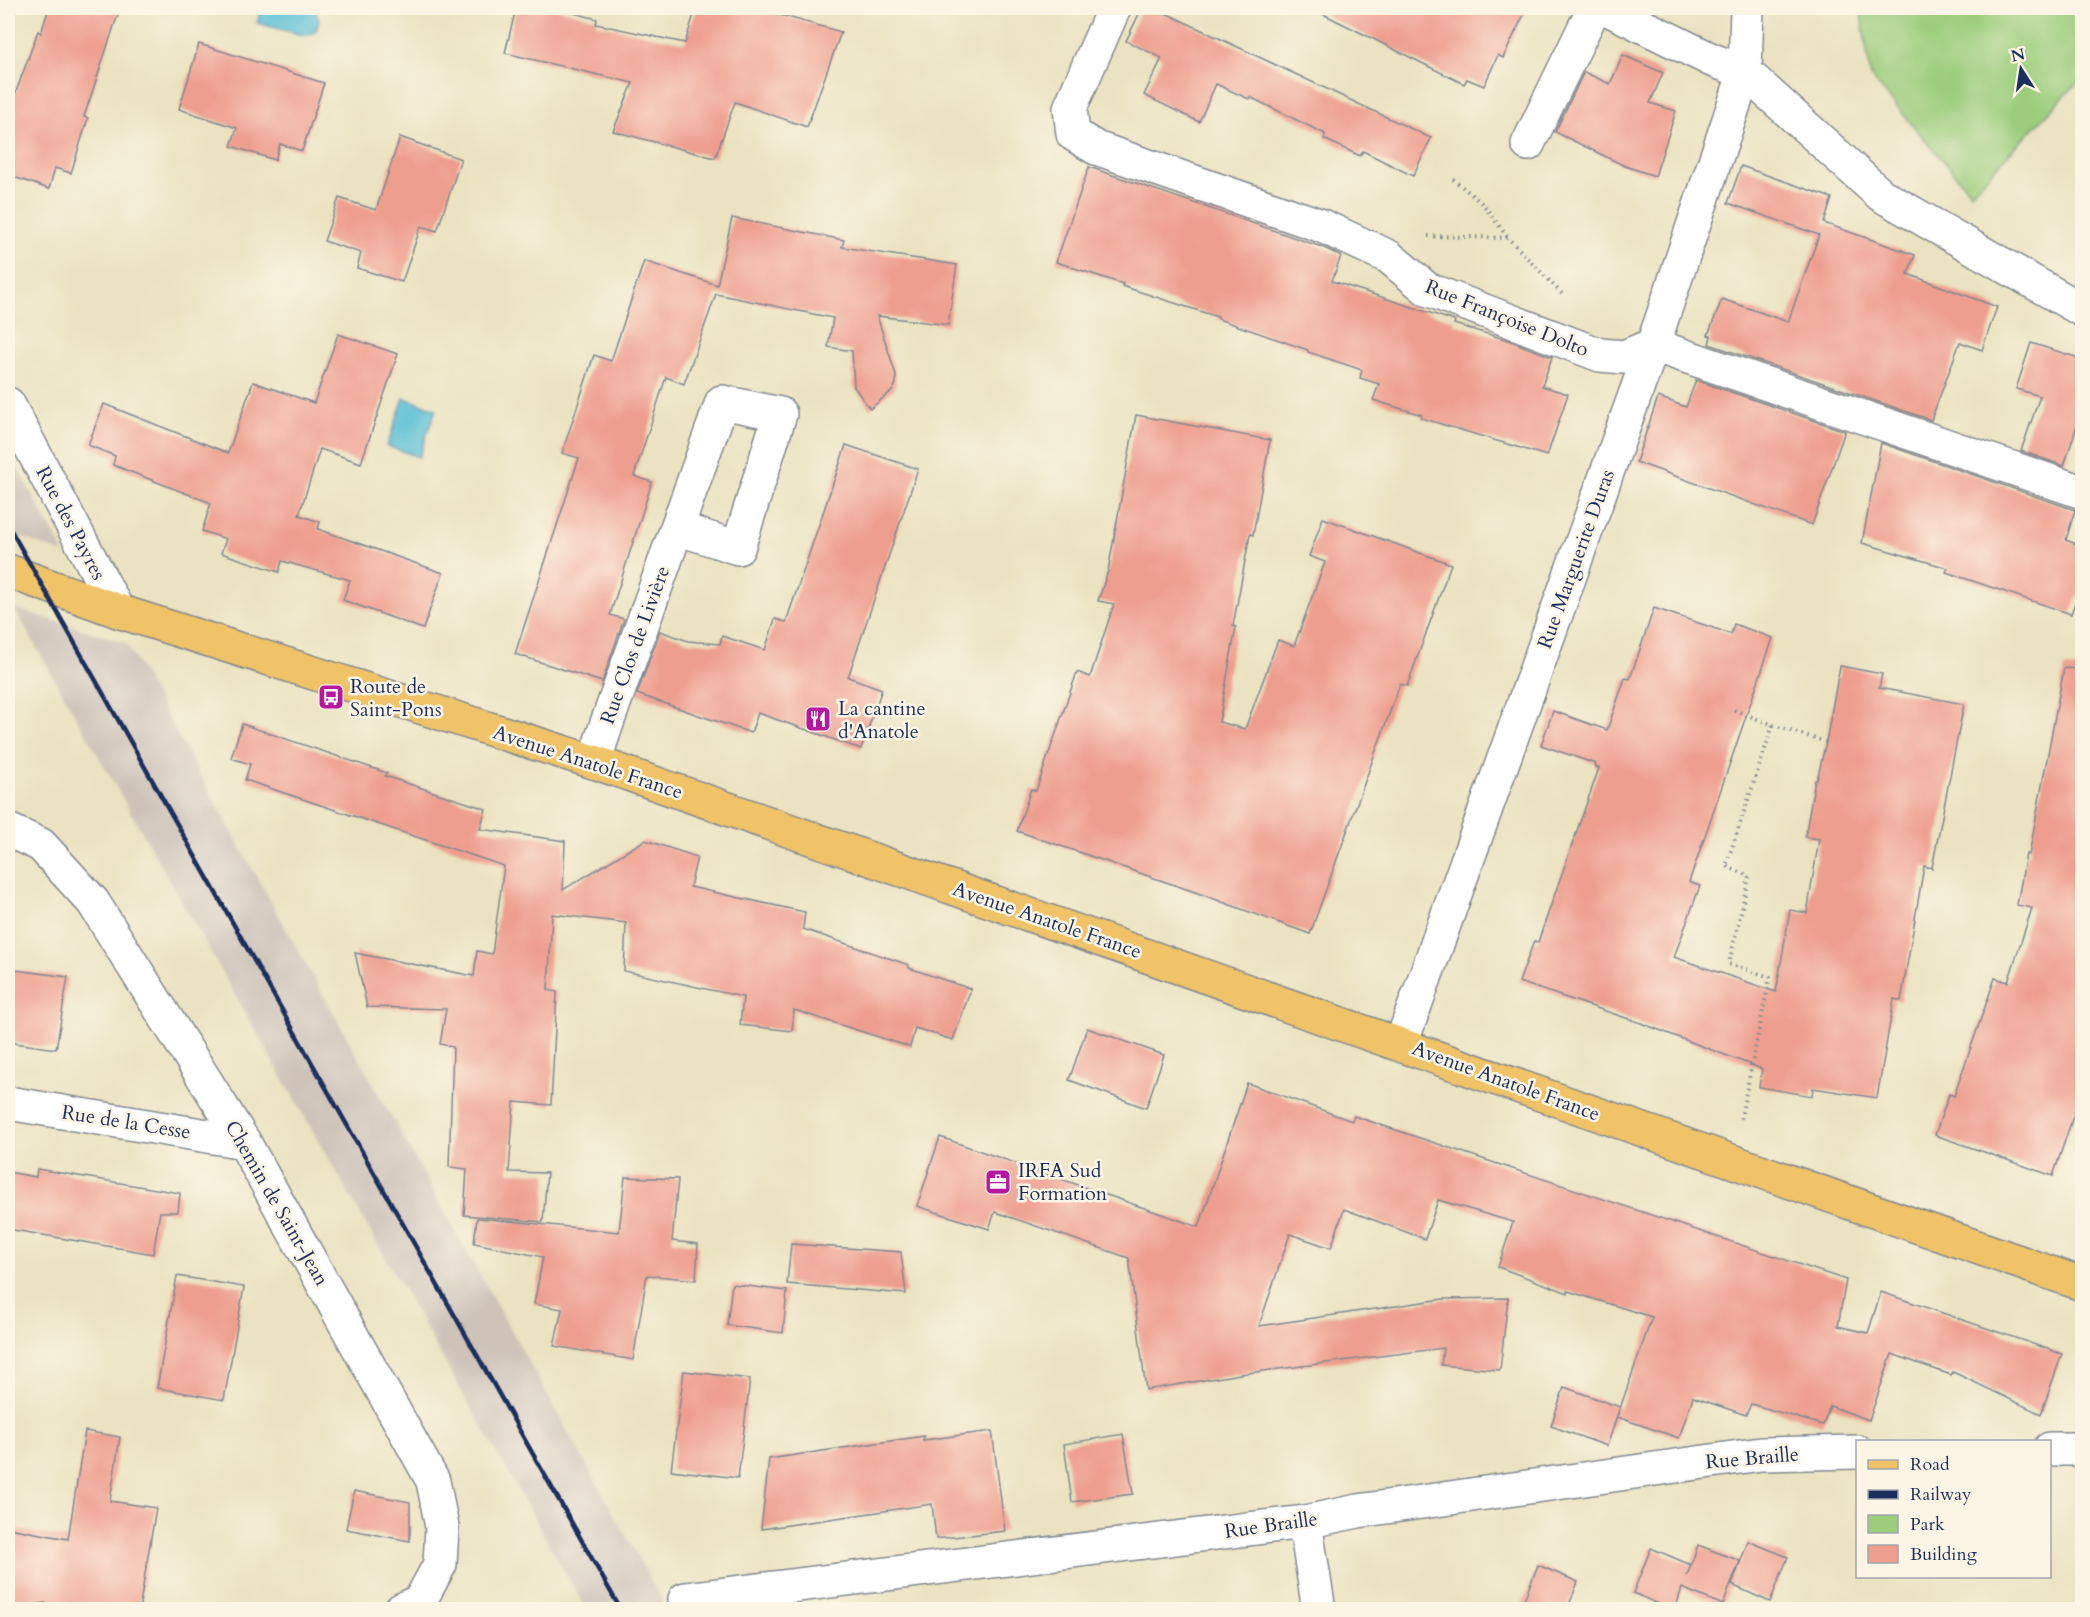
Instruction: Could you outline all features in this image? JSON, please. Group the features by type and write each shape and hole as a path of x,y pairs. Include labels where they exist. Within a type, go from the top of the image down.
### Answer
{"main road":[{"name":"Avenue Anatole France","path":"8,571 118,611 594,762 2082,1284"}],"street":[{"name":"Rue Françoise Dolto","path":"1114,8 1070,108 1073,134 1096,148 1322,226 1389,257 1427,289 1600,355 1624,357 1653,345"},
{"path":"1528,144 1594,8"},
{"path":"1606,8 1712,60 1745,72 1881,195 2082,310"},
{"name":"Rue Marguerite Duras","path":"1401,1044 1653,345 1745,72 1747,8"},
{"path":"1653,345 2082,492"},
{"name":"Rue des Payres","path":"8,404 118,611"},
{"name":"Rue Clos de Livière","path":"594,762 677,528"},
{"name":"Chemin de Saint-Jean","path":"8,830 40,845 93,902 244,1142 433,1481 442,1527 440,1563 420,1601 401,1610"},
{"name":"Rue de la Cesse","path":"8,1103 244,1142"},
{"path":"2051,1449 2082,1449"},
{"name":"Rue Braille","path":"685,1599 1305,1522 1358,1511 1761,1454 1856,1452"},
{"path":"1305,1522 1318,1610"}],"path":[{"path":"1453,179 1484,205 1508,238 1570,303"},
{"path":"1389,257 1408,236 1508,238"},
{"path":"1734,710 1826,742"},
{"path":"1732,1161 1770,977 1729,964 1749,876 1725,866 1773,725"}],"shaded area":[{"path":"8,451 65,554 8,532"},
{"path":"14,608 126,643 667,1609 586,1609"}],"green space":[{"path":"1860,8 2082,8 2082,78 1971,193 1871,77"}],"water":[{"path":"262,8 314,8 319,20 316,31 306,36 257,23"},
{"path":"404,398 436,409 419,457 387,446"}],"building":[{"path":"49,8 120,8 84,117 88,118 71,173 55,168 49,189 8,175 8,114 38,31 41,33"},
{"path":"516,8 555,8 597,19 596,24 685,43 696,8 756,8 841,32 807,127 735,102 715,158 613,131 633,83 505,53"},
{"path":"1142,8 1155,8 1431,138 1413,176 1363,151 1360,156 1324,139 1325,134 1250,97 1249,99 1216,84 1199,122 1144,95 1162,58 1126,41"},
{"path":"1311,8 1527,8 1503,58 1498,55 1484,86 1467,79 1464,84"},
{"path":"199,44 324,83 302,151 280,144 275,160 231,146 237,128 179,109"},
{"path":"1623,55 1663,73 1650,103 1676,111 1655,176 1625,166 1555,132 1584,72 1610,84"},
{"path":"400,137 461,159 437,231 421,226 402,282 357,268 361,253 324,241 339,198 376,210"},
{"path":"1741,166 1832,198 1824,223 1915,255 1908,274 1997,307 1982,350 1960,342 1931,420 1709,344 1711,336 1708,335 1722,299 1788,322 1819,235 1728,203"},
{"path":"1089,167 1322,247 1341,256 1332,281 1455,321 1454,324 1508,340 1552,357 1542,386 1568,394 1547,456 1421,418 1422,415 1373,400 1379,384 1360,378 1362,370 1218,319 1218,317 1056,262"},
{"path":"732,218 844,240 842,247 957,265 948,325 877,316 896,375 896,383 893,390 870,409 854,387 852,351 828,347 833,318 716,294 684,384 666,377 634,476 652,482 610,615 624,619 602,682 515,654 579,458 562,453 594,355 611,361 644,261 717,285"},
{"path":"338,334 398,354 361,463 320,449 299,515 320,522 318,529 443,573 423,629 343,600 350,580 282,561 279,572 221,553 226,539 202,531 211,503 113,465 115,456 88,445 104,404 228,453 253,382 314,403"},
{"path":"2031,343 2082,359 2082,410 2064,466 2021,451 2040,396 2016,389"},
{"path":"1696,380 1845,431 1812,525 1636,462 1658,397 1686,407"},
{"path":"1136,415 1270,440 1253,535 1250,534 1233,626 1236,627 1219,722 1245,729 1278,640 1294,646 1325,562 1309,556 1323,518 1451,564 1407,686 1400,684 1310,934 1017,831 1031,789 1036,791 1077,672 1090,677 1114,604 1098,601 1108,571"},
{"path":"1881,443 2075,510 2066,540 2082,546 2082,583 2071,614 1946,572 1948,568 1862,543"},
{"path":"846,445 918,469 848,677 882,689 861,749 758,713 751,733 637,694 660,631 688,641 720,644 722,636 765,650 775,619 786,622"},
{"path":"1654,608 1731,634 1734,624 1773,638 1689,882 1700,886 1674,957 1776,992 1790,910 1807,913 1819,839 1805,837 1840,666 1882,674 1879,688 1964,704 1932,868 1924,866 1901,1001 1894,999 1877,1098 1813,1088 1812,1096 1759,1087 1762,1069 1638,1022 1519,982 1534,941 1538,942 1599,768 1595,767 1596,764 1541,745 1553,711 1607,730 1625,678 1630,679"},
{"path":"2064,668 2082,669 2082,1090 2053,1176 1935,1135 1949,1094 1954,1096 1995,978 2008,982 2032,908 2017,905 2026,854 2029,855"},
{"path":"242,724 387,773 385,776 486,809 480,829 565,841 563,890 645,840 697,857 690,887 805,912 803,929 971,989 953,1040 915,1028 910,1047 794,1010 792,1031 740,1025 743,997 624,971 626,923 552,914 548,990 557,992 551,1105 514,1102 509,1172 547,1173 543,1222 464,1215 467,1169 449,1167 453,1047 440,1044 446,1009 367,1007 355,953 474,976 477,951 492,954 504,866 245,780 250,764 231,758"},
{"path":"8,969 68,977 56,1049 8,1042"},
{"path":"1087,1028 1164,1055 1146,1108 1069,1080"},
{"path":"1247,1083 1352,1121 1354,1116 1846,1280 1838,1326 1868,1333 1881,1292 2062,1354 2041,1414 1953,1372 1951,1375 1892,1354 1869,1420 1830,1406 1823,1425 1751,1404 1746,1415 1693,1397 1679,1438 1617,1417 1652,1317 1568,1291 1568,1293 1498,1267 1513,1222 1438,1200 1425,1239 1344,1209 1331,1248 1290,1234 1259,1326 1443,1299 1508,1298 1500,1370 1441,1365 1443,1348 1240,1374 1146,1390 1129,1258 995,1212 989,1229 917,1206 940,1137 1199,1227"},
{"path":"37,1169 180,1193 178,1212 160,1212 153,1254 8,1229 8,1172 36,1177"},
{"path":"625,1177 678,1179 672,1241 698,1244 696,1280 647,1275 633,1360 554,1346 562,1309 534,1304 543,1257 474,1243 477,1218 619,1232"},
{"path":"791,1244 901,1252 906,1294 787,1284"},
{"path":"177,1276 244,1287 224,1400 157,1388"},
{"path":"732,1284 787,1291 783,1333 727,1325"},
{"path":"684,1371 750,1379 738,1478 671,1470"},
{"path":"1564,1387 1620,1407 1607,1446 1551,1426"},
{"path":"85,1431 120,1437 110,1501 156,1508 139,1610 72,1610 44,1603 8,1610 8,1528 68,1539"},
{"path":"992,1431 1005,1531 936,1539 932,1504 761,1529 769,1459 924,1436 923,1440"},
{"path":"1123,1434 1133,1494 1072,1502 1064,1444"},
{"path":"354,1491 410,1502 410,1541 346,1529"},
{"path":"1748,1541 1788,1557 1770,1602 1732,1585"},
{"path":"1698,1545 1740,1561 1723,1605 1682,1588 1675,1610 1673,1610 1633,1593 1651,1548 1691,1565"},
{"path":"1538,1565 1578,1582 1567,1610 1520,1610"}],"railway":[{"path":"8,525 621,1610"}],"place":[{"name":"Route de Saint-Pons","path":"331,697"},
{"name":"La cantine d'Anatole","path":"818,719"},
{"name":"IRFA Sud Formation","path":"998,1182"}]}
